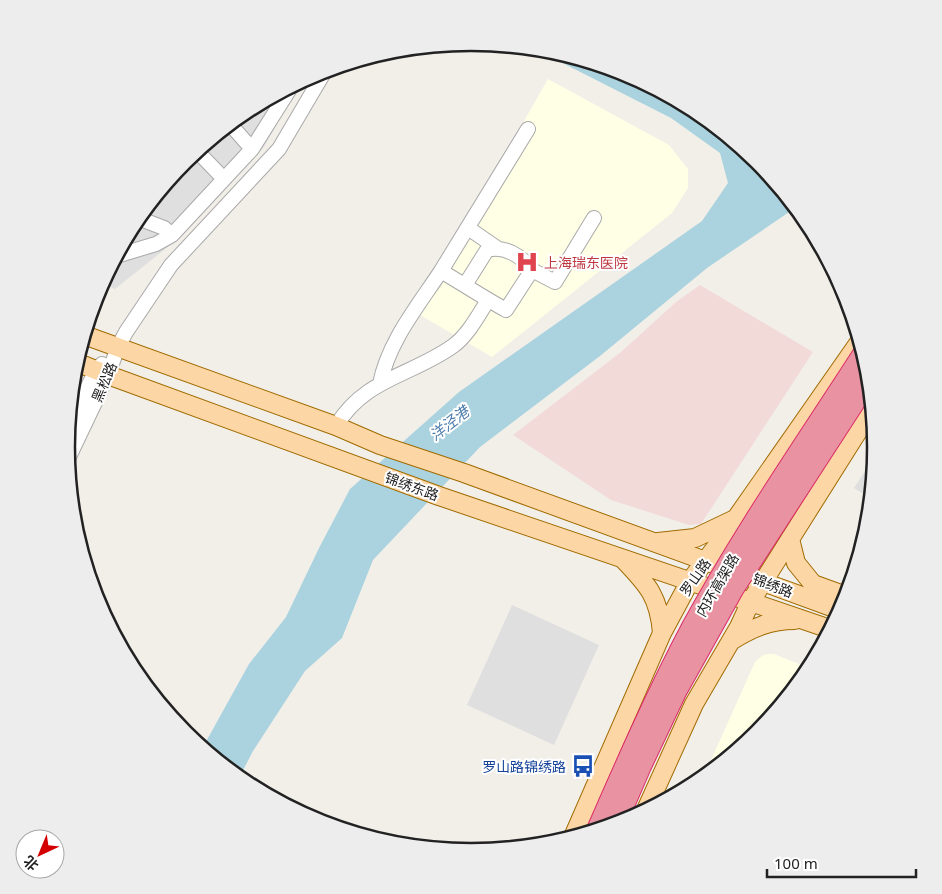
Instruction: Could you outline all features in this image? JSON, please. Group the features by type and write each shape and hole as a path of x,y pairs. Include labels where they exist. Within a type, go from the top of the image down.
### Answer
{"highway":[{"name":"内环高架路","path":"600,821 647,715 693,626 744,539 857,363"},
{"name":"内环高架路","path":"620,814 676,692 734,588 862,390"}],"main road":[{"name":"锦绣东路","path":"92,336 122,339 380,445 464,472 706,560"},
{"name":"罗山路","path":"577,828 662,633 690,581 736,519 854,349"},
{"name":"锦绣东路","path":"84,365 360,468 751,602"},
{"path":"651,800 694,704 751,602 866,419"},
{"path":"655,542 695,538 736,519"},
{"path":"790,539 796,563 813,584 839,593"},
{"path":"622,558 642,579 652,593 661,618 662,633"},
{"name":"锦绣路","path":"706,560 833,607"},
{"name":"锦绣路","path":"751,602 824,627"},
{"path":"730,642 748,630 764,624 781,620 802,619"}],"street":[{"path":"77,413 122,339 171,265 279,149 319,82"},
{"path":"126,253 156,244 172,235 252,149 283,99"},
{"path":"380,384 385,362 392,347 528,129"},
{"path":"235,130 252,149"},
{"path":"202,156 224,179"},
{"path":"468,228 491,247 511,252 524,260 532,270 555,282 594,218"},
{"path":"146,221 164,228 172,235"},
{"path":"465,285 491,247"},
{"path":"441,271 506,310 532,270"},
{"path":"336,426 350,405 380,384 452,346 470,328 488,300"},
{"name":"黑松路","path":"75,440 102,372"}],"shaded area":[{"name":"上海瑞东医院","path":"548,79 669,145 688,169 688,188 672,213 492,357 415,312"},
{"path":"295,93 264,147 184,234 115,289 109,287 128,249 173,186 210,149 230,133 273,104"},
{"path":"700,285 813,352 701,524 689,525 611,500 513,435 621,352 676,302"},
{"path":"866,470 864,494 854,488"},
{"path":"512,605 599,645 554,745 467,705"},
{"path":"774,654 801,665 769,708 732,745 710,762 755,662 763,655"}],"water":[{"name":"洋泾港","path":"561,62 598,72 622,81 669,104 691,118 732,149 751,167 789,212 707,268 600,356 480,447 373,560 342,638 305,671 253,751 243,770 206,741 249,664 286,617 350,489 459,392 702,221 728,183 720,153 671,118"}],"place":[{"name":"上海瑞东医院","path":"527,262"},
{"name":"罗山路锦绣路","path":"583,766"}]}
